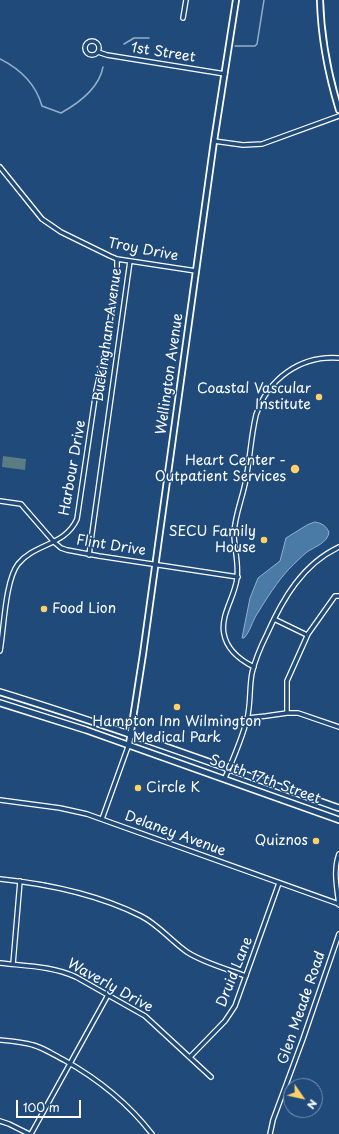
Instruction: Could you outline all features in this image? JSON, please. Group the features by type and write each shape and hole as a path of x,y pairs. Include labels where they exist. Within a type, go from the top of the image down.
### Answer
{"main road":[{"name":"South 17th Street","path":"0,692 131,734 339,808"},
{"name":"South 17th Street","path":"0,703 129,744 339,820"}],"street":[{"path":"183,18 186,0"},
{"name":"Wellington Avenue","path":"102,820 129,744 131,734 214,141 236,0"},
{"path":"320,0 325,50 331,82 339,110"},
{"name":"1st Street","path":"98,52 107,55 225,74"},
{"path":"214,141 243,145 262,144 339,116"},
{"name":"Troy Drive","path":"0,167 32,209 48,224 100,252 117,258 196,271"},
{"name":"Harbour Drive","path":"0,651 9,586 14,570 21,561 29,555 54,542 71,530 77,519 96,391 106,348 117,274 117,258"},
{"name":"Buckingham Avenue","path":"89,554 130,260"},
{"path":"254,667 244,662 234,654 224,634 225,617 235,590 238,576 234,542 235,527 246,479 254,425 259,406 268,390 280,377 298,365 314,359 330,357 339,358"},
{"name":"Flint Drive","path":"0,501 21,504 54,542 61,548 67,550 155,565 238,576"},
{"path":"225,778 248,718 250,685 254,667 274,619 292,588 303,573 316,561 339,547"},
{"path":"286,713 287,681 307,635 335,596 339,596"},
{"path":"274,619 307,635"},
{"path":"248,718 298,713 339,727"},
{"name":"Delaney Avenue","path":"0,800 60,808 87,814 339,904"},
{"path":"339,854 336,866 339,904"},
{"path":"0,879 66,889 108,902 150,921 180,947 198,958 246,976"},
{"path":"13,964 20,881"},
{"name":"Druid Lane","path":"190,1057 226,1021 232,1012 279,883"},
{"name":"Glen Meade Road","path":"270,1134 273,1120 339,934"},
{"name":"Waverly Drive","path":"0,963 58,970 76,977 149,1019 211,1077"},
{"path":"0,1121 30,1134 108,995"},
{"path":"0,1040 34,1045 92,1077 112,1092 137,1115 152,1134"}],"green space":[{"path":"3,456 26,459 25,470 2,467"}],"water":[{"path":"315,522 325,526 329,532 328,536 323,542 307,552 285,574 272,590 257,614 246,636 242,638 250,598 258,578 280,561 286,538 307,525"}],"waterway":[{"path":"235,46 255,46 257,44 264,0"},
{"path":"124,44 134,38 149,38"},
{"path":"0,59 26,78 36,91 42,106 61,113 75,105 93,88 101,75 103,67"}],"place":[{"name":"Coastal Vascular Institute","path":"319,397"},
{"name":"Heart Center - Outpatient Services","path":"295,469"},
{"name":"SECU Family House","path":"264,540"},
{"name":"Food Lion","path":"44,609"},
{"name":"Hampton Inn Wilmington Medical Park","path":"177,707"},
{"name":"Circle K","path":"138,788"},
{"name":"Quiznos","path":"316,841"}]}
